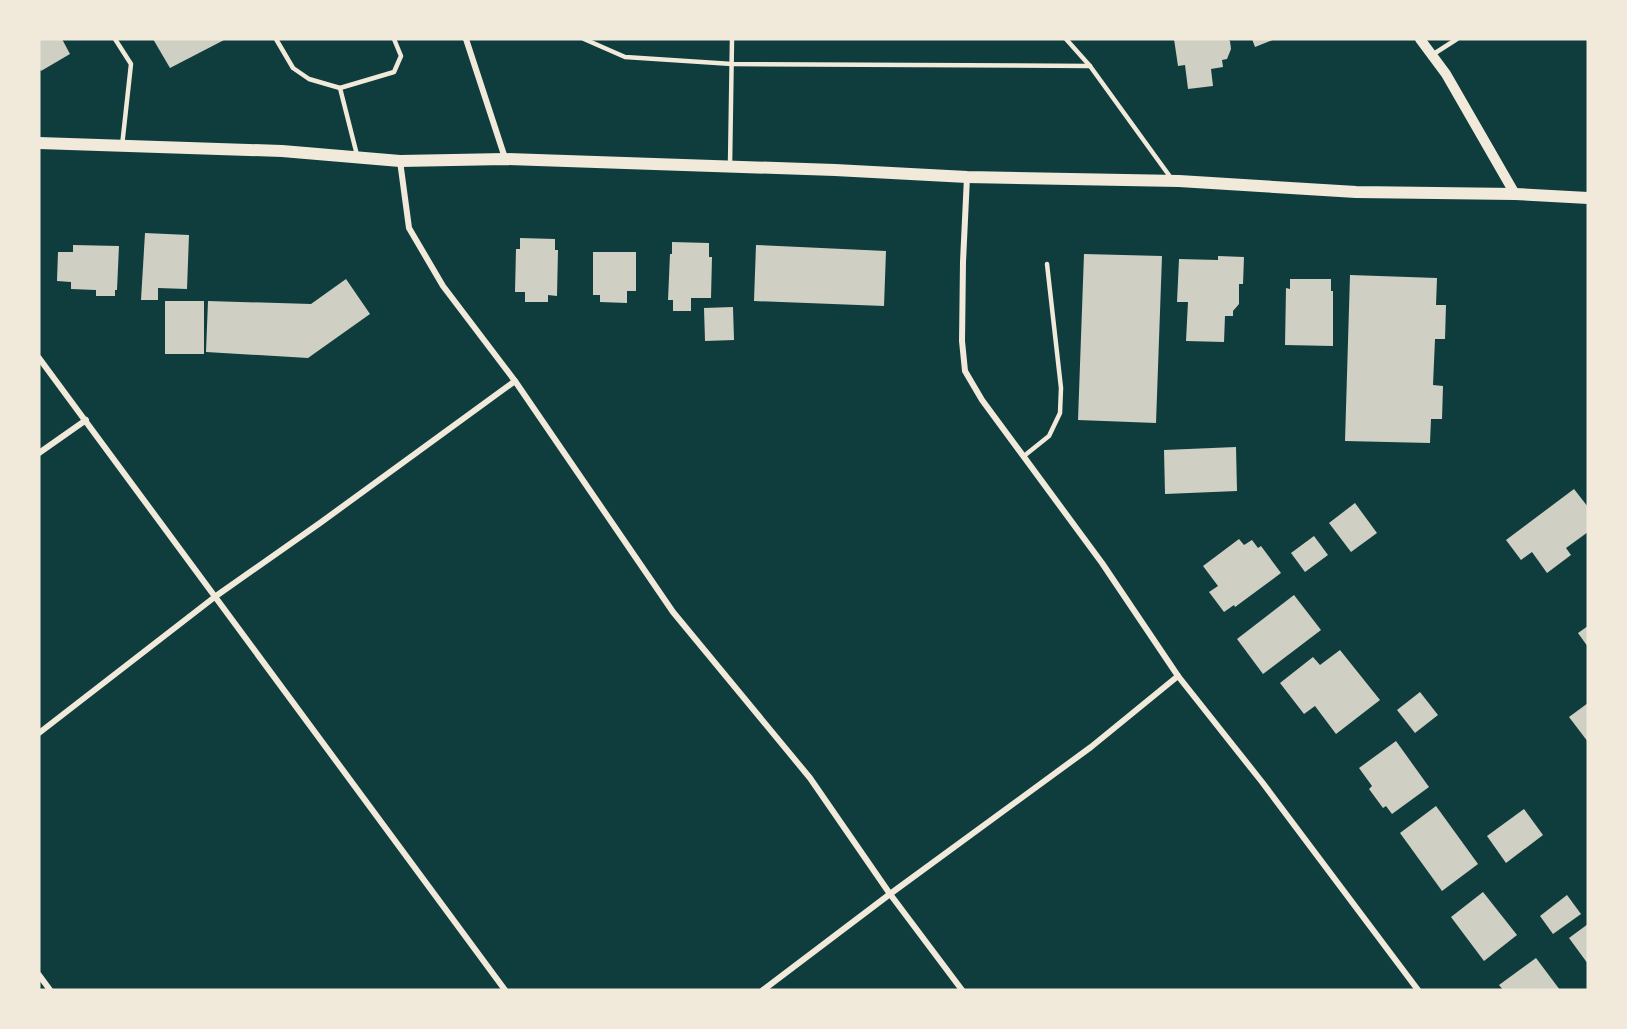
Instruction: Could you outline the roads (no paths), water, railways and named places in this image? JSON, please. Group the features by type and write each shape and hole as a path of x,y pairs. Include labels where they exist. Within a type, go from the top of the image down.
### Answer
{"main road":[{"path":"39,143 282,151 400,161 505,159 730,166 967,177 1173,182 1356,192 1515,194 1588,198"}],"street":[{"path":"466,39 505,159"},
{"path":"1420,39 1446,74 1515,194"},
{"path":"400,161 408,228 443,286 515,381 673,612 810,778 890,894 962,990"},
{"path":"967,177 962,274 964,371 982,400 1102,562 1178,676 1262,782 1418,990"},
{"path":"39,357 505,990"},
{"path":"39,734 216,596 515,381"},
{"path":"39,453 86,420"},
{"path":"763,990 1091,747 1178,676"},
{"path":"39,975 50,990"}],"lane":[{"path":"115,39 131,64 122,146"},
{"path":"276,39 293,68 309,79 340,88 394,72 401,56 394,39"},
{"path":"584,39 625,57 732,64 1090,66"},
{"path":"730,166 732,39"},
{"path":"1066,39 1090,66 1173,182"},
{"path":"1432,55 1457,39"},
{"path":"340,88 358,158"},
{"path":"1024,456 1049,436 1060,413 1061,388 1047,264"}]}
